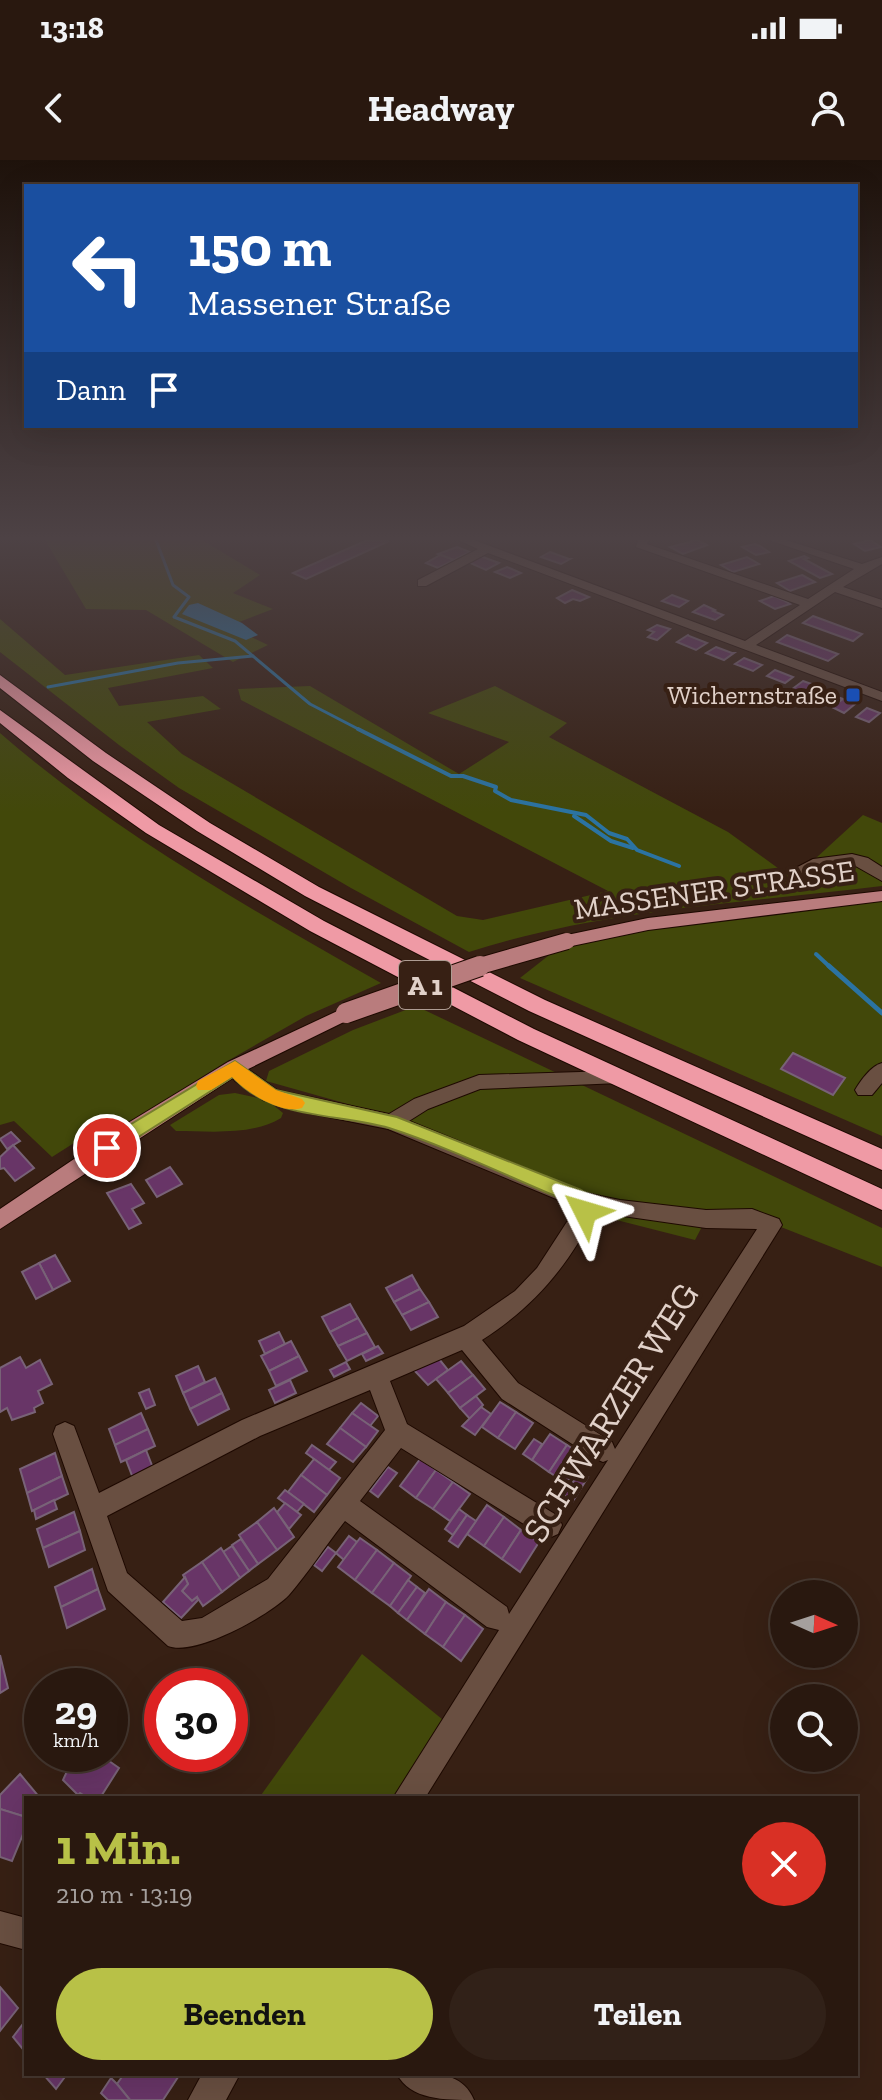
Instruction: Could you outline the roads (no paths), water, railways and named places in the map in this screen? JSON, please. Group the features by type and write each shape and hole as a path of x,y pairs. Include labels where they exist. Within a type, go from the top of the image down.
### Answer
{"highway":[{"name":"A 1","path":"0,680 119,771 281,874 523,998 882,1160"},
{"name":"A 1","path":"0,715 97,789 256,892 400,972 613,1078 882,1200"}],"main road":[{"name":"MASSENER STRASSE","path":"0,1220 130,1132 235,1067 346,1013 412,986 491,960 567,941 691,918 882,896"}],"street":[{"path":"706,631 882,697"},
{"path":"747,646 770,631"},
{"path":"796,872 826,859 839,858 861,861 882,876"},
{"path":"92,1510 251,1428 467,1339 515,1307 547,1272 585,1212 583,1201 391,1122 298,1104 270,1095 242,1076 235,1067"},
{"path":"865,1090 882,1070"},
{"path":"391,1122 421,1104 479,1082 613,1078"},
{"name":"SCHWARZER WEG","path":"409,1796 771,1225 752,1218 706,1219 620,1209 583,1201"},
{"path":"467,1339 510,1391 603,1450"},
{"path":"376,1376 398,1432 549,1525"},
{"path":"65,1434 117,1582 178,1636 206,1631 277,1588 398,1432"},
{"path":"344,1505 497,1617"},
{"path":"0,1927 24,1933"},
{"path":"205,2100 222,2076"},
{"path":"417,2076 457,2100"}],"water":[{"path":"223,631 252,631 258,635 246,640"}],"waterway":[{"path":"208,631 235,641 253,656"},
{"path":"48,687 178,663 253,656"},
{"path":"253,656 310,704 362,731"},
{"path":"358,729 451,776 463,776 496,787 495,791 511,800 586,815 609,833 627,839 637,850 679,866"},
{"path":"574,816 611,841 633,848"},
{"path":"816,954 831,968"},
{"path":"829,966 882,1013"}],"place":[{"name":"Wichernstraße","path":"853,695"}]}
